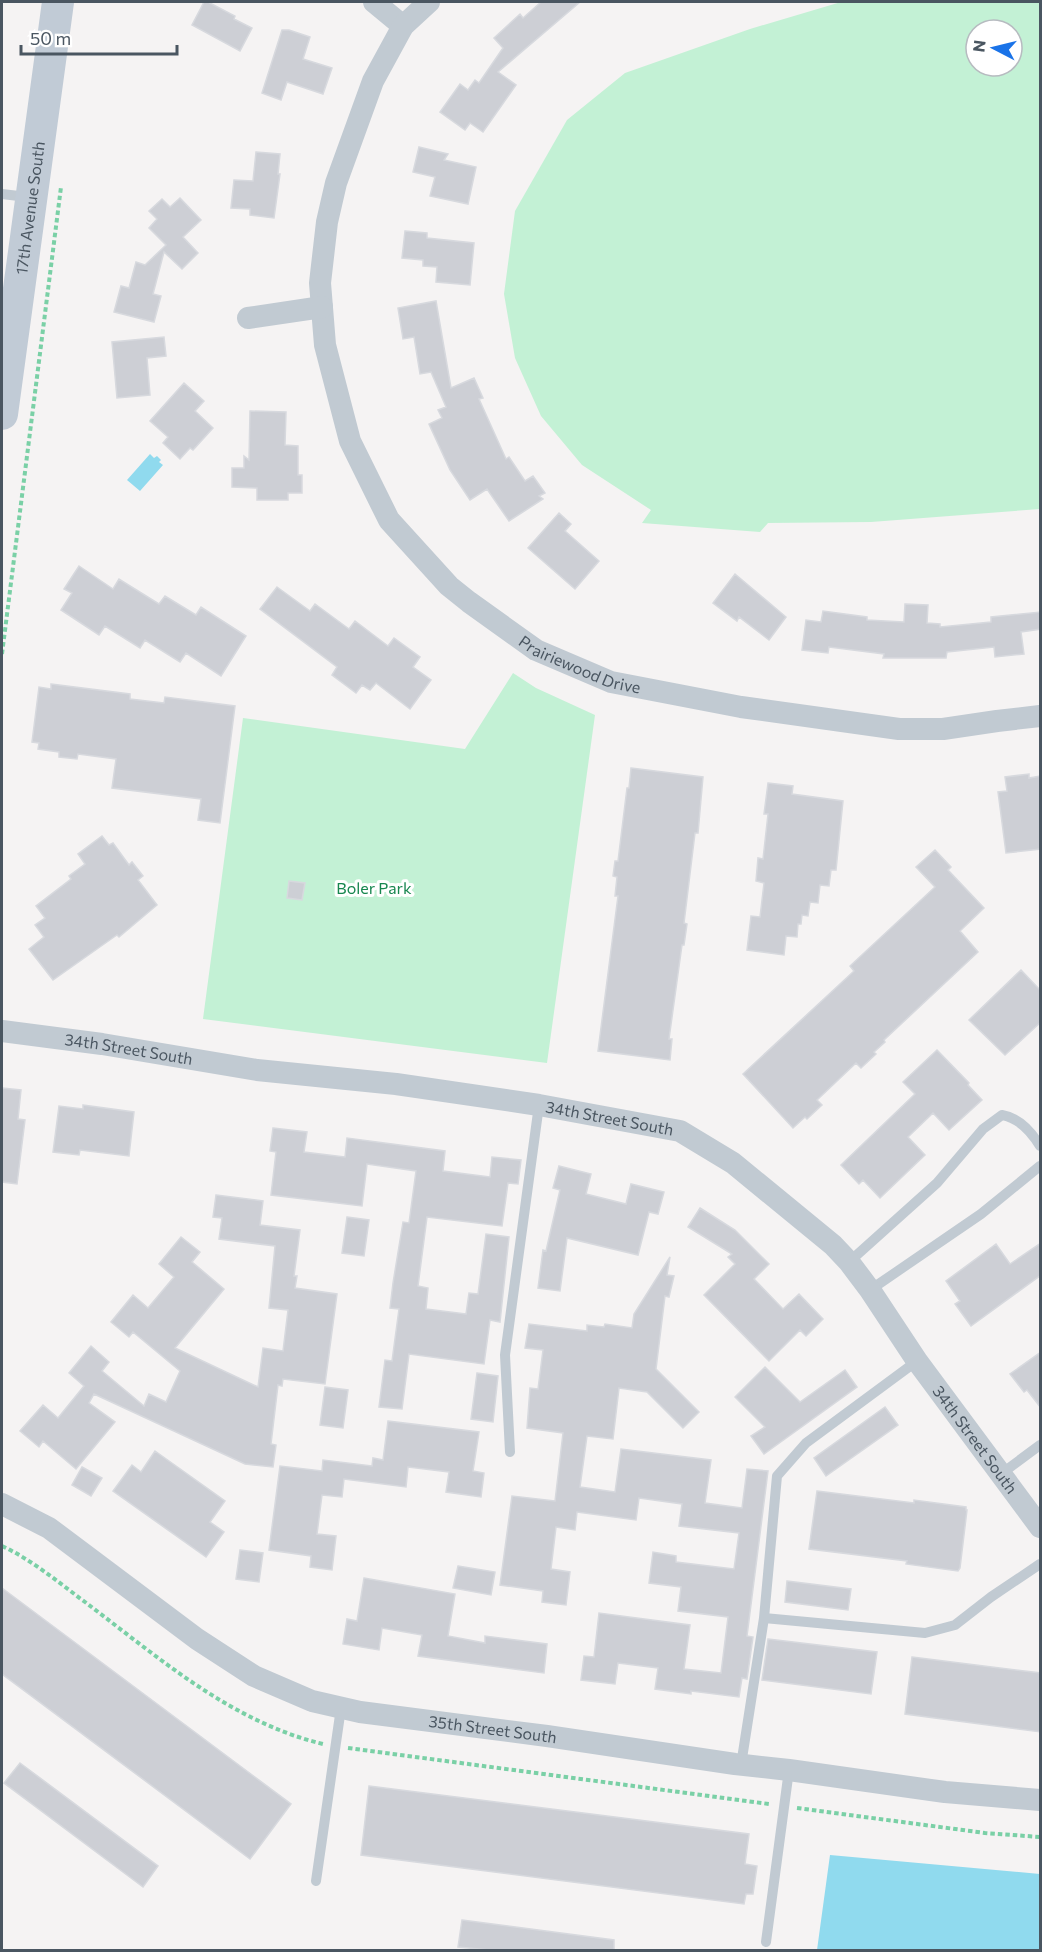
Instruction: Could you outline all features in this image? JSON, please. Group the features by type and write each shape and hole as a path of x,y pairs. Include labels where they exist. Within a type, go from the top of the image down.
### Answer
{"street":[{"name":"17th Avenue South","path":"2,414 16,196 58,2"},
{"path":"374,2 403,26"},
{"name":"Prairiewood Drive","path":"429,2 403,26 373,81 336,183 327,222 320,283 325,345 350,441 389,520 449,586 469,602 536,650 611,682 741,707 899,729 943,729 1041,716"},
{"path":"248,318 322,307"},
{"name":"34th Street South","path":"2,1031 102,1044 257,1070 396,1084 539,1105 680,1131 733,1163 833,1245 849,1262 916,1361 1041,1527"},
{"name":"35th Street South","path":"2,1504 49,1528 197,1639 254,1676 312,1701 360,1712 547,1736 741,1765 945,1792 1041,1800"}],"lane":[{"path":"510,1452 505,1355 539,1105"},
{"path":"849,1262 937,1183 983,1129 1002,1115 1013,1117 1021,1123 1041,1146"},
{"path":"870,1290 981,1214 1041,1166"},
{"path":"741,1765 764,1618 777,1476 806,1443 916,1361"},
{"path":"1000,1474 1041,1445"},
{"path":"764,1618 925,1633 955,1625 991,1597 1041,1564"},
{"path":"316,1881 341,1708"},
{"path":"766,1942 789,1770"}],"path":[{"path":"2,654 62,178"}],"green space":[{"path":"841,2 1040,2 1040,509 871,522 768,523 760,532 642,523 651,510 582,465 541,416 515,358 504,294 515,211 567,120 625,73 750,29"},
{"name":"Boler Park","path":"513,673 536,688 595,715 547,1063 203,1019 243,718 465,749"}],"water":[{"path":"150,454 154,458 157,456 163,465 140,491 127,480"},
{"path":"830,1855 1040,1874 1040,1950 817,1950"}],"building":[{"path":"204,2 235,16 234,19 252,28 240,51 192,25"},
{"path":"541,2 580,2 498,72 516,85 483,132 470,123 465,130 440,112 460,84 468,90 475,80 479,83 503,48 494,38 520,14 523,18"},
{"path":"282,30 310,37 303,59 332,68 323,94 287,82 281,100 262,93"},
{"path":"419,147 448,154 444,160 476,167 468,204 430,196 435,177 413,172"},
{"path":"256,152 280,154 278,174 280,174 274,218 250,215 250,209 231,208 234,180 253,181"},
{"path":"180,198 201,220 183,237 198,253 182,269 164,252 153,294 161,296 154,322 114,312 121,286 129,288 136,262 145,265 166,245 149,228 157,219 149,211 162,199 170,207"},
{"path":"405,231 427,233 427,238 474,243 470,285 436,282 437,267 423,266 423,260 402,258"},
{"path":"436,301 451,388 474,378 483,398 479,399 506,459 509,457 525,481 533,476 545,493 539,496 543,499 509,521 487,489 470,500 450,470 429,424 442,418 438,410 446,407 431,372 420,374 414,337 403,339 398,308"},
{"path":"164,337 166,356 147,358 150,395 117,398 112,342"},
{"path":"184,383 204,401 195,411 213,428 193,450 190,448 180,459 163,443 168,437 150,421"},
{"path":"250,411 286,412 285,445 298,446 298,475 302,475 302,493 288,493 288,500 257,500 257,488 232,487 232,468 244,468 244,456 249,460"},
{"path":"559,513 571,524 565,531 599,561 575,589 528,548"},
{"path":"79,566 113,589 119,579 159,604 165,596 196,615 201,607 246,636 221,676 186,653 180,662 145,640 140,648 105,626 99,635 61,610 72,593 64,589"},
{"path":"735,574 786,617 769,640 739,617 737,621 713,603"},
{"path":"277,587 310,611 315,604 349,629 355,621 388,646 394,638 420,657 413,667 431,680 410,709 376,683 370,690 362,685 356,693 332,675 337,667 260,609"},
{"path":"905,604 928,605 927,623 940,624 940,627 991,622 991,617 1041,612 1041,629 1021,632 1024,654 995,657 994,647 947,652 946,658 883,658 884,654 829,647 828,653 802,650 806,620 821,622 823,611 867,617 867,620 904,622"},
{"path":"51,684 130,694 130,699 164,703 165,697 235,706 220,823 198,820 201,799 112,788 116,759 78,754 77,759 59,757 59,752 38,749 39,743 32,742 39,687 51,689"},
{"path":"631,768 703,777 698,833 695,833 684,923 687,924 669,1039 672,1039 670,1060 598,1051 618,896 615,896 617,877 613,876 615,861 618,861"},
{"path":"1029,774 1029,778 1041,776 1041,849 1006,853 998,792 1007,791 1005,777"},
{"path":"768,783 793,786 792,794 843,801 836,870 831,870 829,886 820,885 818,903 810,902 808,916 802,915 801,924 798,924 797,937 786,936 784,955 747,950 751,916 760,917 764,883 756,881 758,858 763,859 768,814 764,814"},
{"path":"102,836 109,845 113,843 129,865 132,862 143,876 138,880 157,905 119,937 117,935 53,980 29,949 44,937 35,925 45,918 36,906 71,879 69,876 85,864 78,854"},
{"path":"935,850 951,867 948,870 984,908 960,931 978,952 884,1040 885,1042 874,1052 876,1054 861,1068 856,1063 817,1100 822,1105 793,1128 743,1074 854,971 850,966 935,887 916,867"},
{"path":"289,881 305,883 302,900 287,898"},
{"path":"1021,970 1041,991 1041,1022 1005,1055 969,1020"},
{"path":"937,1050 982,1100 949,1130 933,1113 908,1137 925,1155 880,1198 863,1180 859,1184 841,1165 915,1094 903,1082"},
{"path":"2,1088 21,1090 18,1119 25,1120 17,1184 2,1182"},
{"path":"83,1105 134,1112 129,1156 80,1150 79,1155 53,1152 59,1106 83,1109"},
{"path":"273,1128 307,1132 304,1152 345,1157 347,1138 445,1151 443,1171 490,1177 492,1157 521,1160 518,1184 508,1183 502,1226 427,1217 418,1286 428,1288 426,1309 466,1314 469,1293 478,1294 486,1234 509,1237 500,1322 490,1320 484,1364 409,1354 402,1409 379,1407 385,1360 392,1361 399,1309 390,1308 393,1283 403,1222 409,1223 416,1171 367,1164 362,1206 271,1195 276,1152 270,1151"},
{"path":"559,1166 591,1174 586,1194 626,1204 631,1184 664,1192 658,1214 649,1212 638,1255 567,1238 560,1291 538,1288 543,1250 546,1251 560,1190 553,1188"},
{"path":"216,1195 263,1201 260,1225 300,1230 294,1276 297,1276 295,1288 337,1294 325,1384 283,1379 282,1386 278,1385 271,1444 276,1445 273,1467 245,1464 94,1394 89,1403 115,1422 76,1469 43,1441 39,1447 20,1431 43,1405 58,1418 84,1386 69,1373 91,1346 109,1362 102,1371 144,1406 149,1394 166,1402 180,1371 133,1332 129,1337 111,1322 133,1295 148,1308 174,1277 159,1264 181,1237 200,1252 192,1262 224,1289 175,1348 258,1387 263,1348 283,1351 288,1310 269,1308 275,1246 219,1239 222,1218 213,1217"},
{"path":"700,1208 735,1230 769,1264 754,1279 783,1309 799,1294 823,1319 806,1336 800,1330 769,1361 704,1295 735,1264 728,1257 732,1254 688,1227"},
{"path":"347,1217 369,1220 364,1256 342,1253"},
{"path":"1041,1243 1041,1275 971,1326 955,1304 960,1301 946,1281 996,1244 1010,1264"},
{"path":"670,1257 667,1275 674,1276 669,1297 665,1296 656,1369 699,1412 683,1428 647,1392 619,1388 613,1439 587,1436 580,1487 615,1492 621,1449 711,1460 705,1503 742,1508 747,1469 768,1471 747,1636 753,1637 747,1679 742,1678 739,1697 655,1689 658,1668 618,1663 615,1684 581,1680 584,1656 594,1657 599,1613 690,1625 684,1669 721,1673 728,1617 678,1611 681,1587 649,1583 653,1552 676,1556 676,1562 734,1569 739,1533 679,1526 682,1504 639,1498 636,1520 577,1512 575,1530 556,1527 551,1569 570,1572 566,1605 542,1602 543,1591 500,1585 512,1496 555,1501 563,1433 527,1428 530,1388 538,1389 543,1350 525,1348 529,1324 587,1331 587,1325 604,1327 605,1324 632,1328 634,1314"},
{"path":"1041,1352 1041,1408 1010,1374"},
{"path":"765,1367 800,1402 845,1370 857,1387 764,1454 751,1436 765,1427 735,1397"},
{"path":"477,1373 498,1376 493,1422 471,1419"},
{"path":"325,1387 348,1390 343,1428 320,1425"},
{"path":"885,1407 898,1425 826,1476 814,1458"},
{"path":"388,1421 479,1432 473,1471 484,1473 481,1497 446,1492 449,1472 408,1467 406,1487 344,1479 342,1497 322,1495 317,1534 336,1536 332,1570 310,1567 311,1556 269,1550 280,1466 322,1471 323,1460 372,1466 373,1458 383,1460"},
{"path":"155,1451 225,1501 210,1522 224,1532 206,1557 113,1491 132,1465 141,1472"},
{"path":"82,1467 102,1478 91,1496 72,1485"},
{"path":"817,1491 966,1507 960,1568 958,1571 906,1564 907,1561 809,1549"},
{"path":"240,1550 263,1553 259,1582 236,1579"},
{"path":"458,1566 495,1572 491,1595 453,1588"},
{"path":"364,1578 455,1594 448,1636 485,1643 485,1636 547,1644 544,1673 418,1656 422,1635 382,1628 379,1650 343,1644 347,1619 357,1621"},
{"path":"787,1581 851,1589 848,1610 785,1602"},
{"path":"2,1588 291,1804 250,1859 2,1674"},
{"path":"768,1639 877,1652 871,1694 762,1680"},
{"path":"912,1657 1041,1673 1041,1732 905,1714"},
{"path":"20,1763 158,1866 143,1887 4,1783"},
{"path":"369,1786 749,1834 745,1864 757,1866 753,1894 746,1894 744,1904 361,1855"},
{"path":"462,1920 614,1940 614,1950 489,1950 458,1947"}]}
